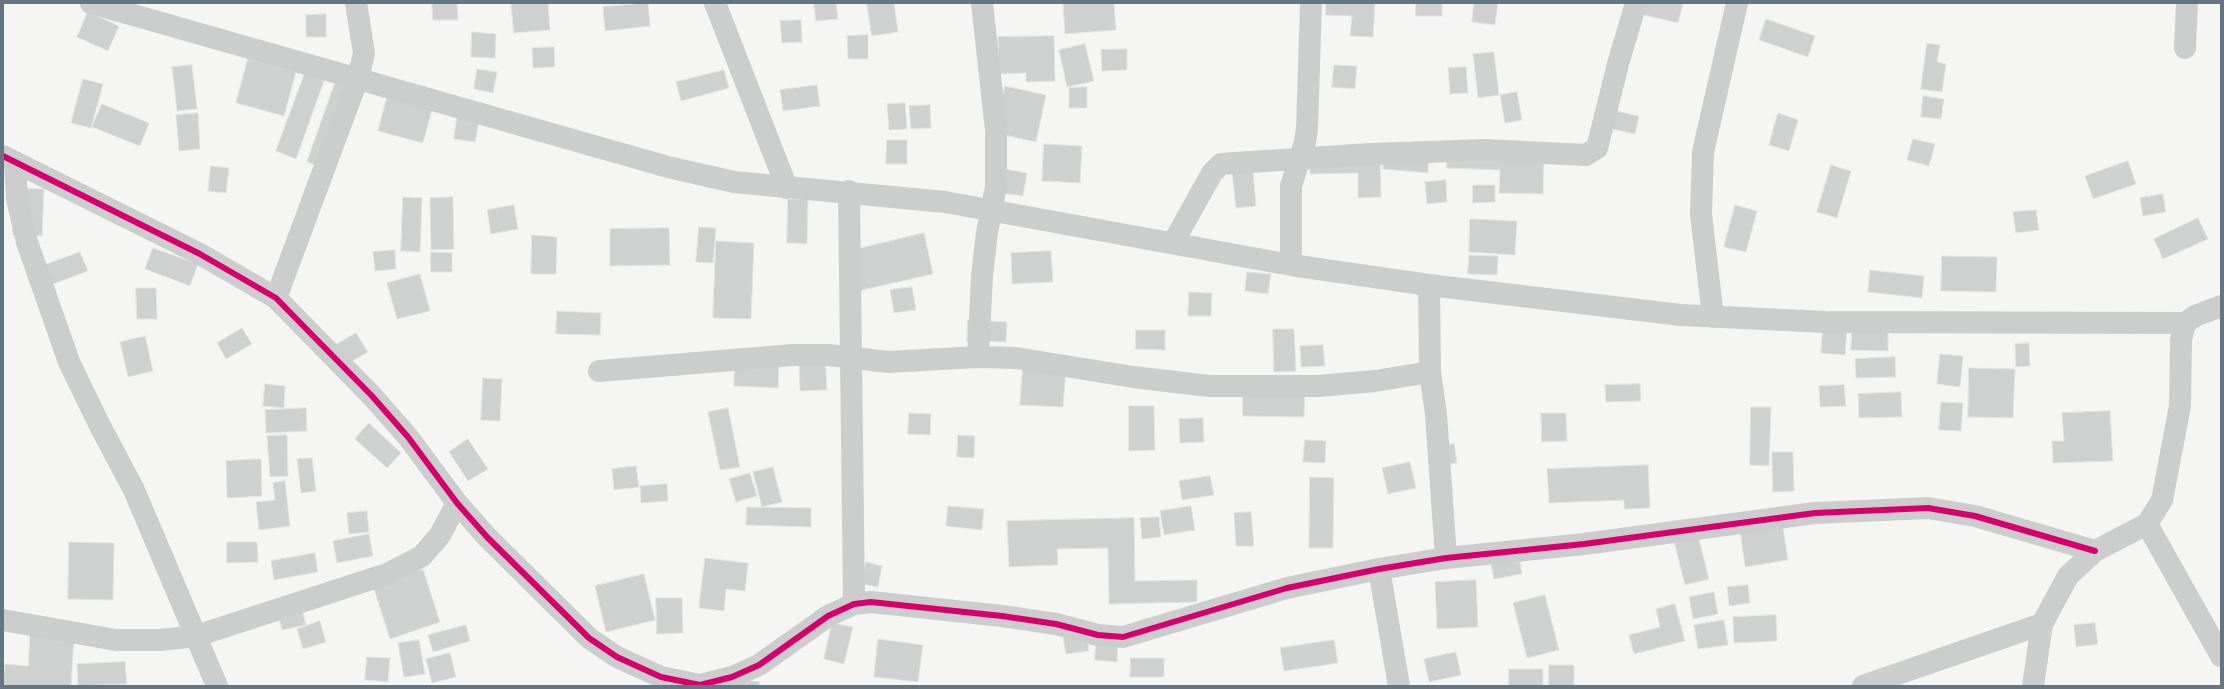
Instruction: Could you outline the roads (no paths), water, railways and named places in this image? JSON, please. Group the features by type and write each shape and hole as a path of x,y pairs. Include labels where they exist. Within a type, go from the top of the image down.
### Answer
{"street":[{"path":"91,3 668,167 734,182 945,202 1291,264 1429,285 1580,305 1713,317 1825,322 2185,323 2195,316 2221,306"},
{"path":"276,298 358,78 364,53 356,3"},
{"path":"715,3 787,188"},
{"path":"978,357 982,276 987,232 996,186 996,130 982,3"},
{"path":"1291,264 1291,186 1300,159 1306,129 1311,3"},
{"path":"1173,243 1212,173 1222,164 1370,154 1484,150 1586,155 1597,148 1618,64 1636,3"},
{"path":"1713,317 1701,214 1703,152 1737,3"},
{"path":"2185,48 2186,3"},
{"path":"9,159 200,254 276,298 372,396 408,438 457,503 487,537 589,638 617,657 661,678 700,686 732,677 758,665 828,616 854,604 871,602 1002,616 1056,624 1098,635 1124,637 1287,588 1379,569 1446,558 1584,544 1815,513 1928,508 1974,516 2095,551"},
{"path":"9,159 28,242 69,362 99,424 134,490 217,686"},
{"path":"849,192 854,604"},
{"path":"1429,285 1430,372 1436,414 1446,558"},
{"path":"2033,686 2042,624 2068,576 2095,551 2147,524 2162,500 2180,406 2181,340 2185,323"},
{"path":"599,371 793,355 830,355 888,362 978,357 1016,358 1133,377 1208,386 1318,386 1375,381 1430,372"},
{"path":"3,620 116,640 161,640 196,636 387,574 422,556 440,535 457,503"},
{"path":"2147,524 2221,656"},
{"path":"1379,569 1399,686"},
{"path":"1863,686 2042,624"}]}
